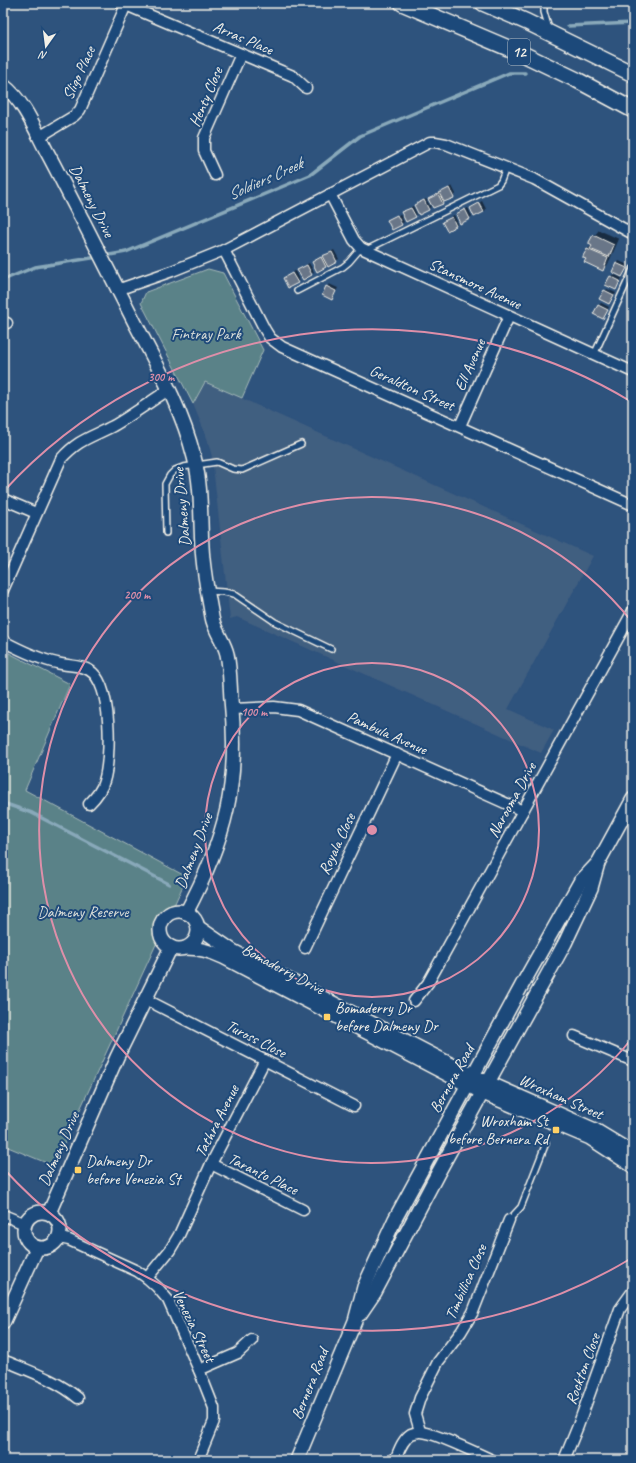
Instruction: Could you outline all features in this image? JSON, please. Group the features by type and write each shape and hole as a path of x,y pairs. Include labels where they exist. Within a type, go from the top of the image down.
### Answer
{"main road":[{"name":"12","path":"402,3 527,56 577,80 633,110"},
{"name":"12","path":"484,3 552,34 633,74"}],"street":[{"name":"Arras Place","path":"123,4 293,76 306,88"},
{"name":"Sligo Place","path":"39,136 74,116 80,110 123,4"},
{"name":"Henty Close","path":"215,174 204,151 204,138 241,54"},
{"name":"Dalmeny Drive","path":"3,85 21,104 39,136 117,290 170,389 186,429 196,465 201,505 203,565 212,620 227,652 233,710 235,759 228,809 215,854 186,913"},
{"path":"117,290 172,271 224,250 430,142 440,142 446,144 543,184 633,234"},
{"path":"330,194 354,240 363,249"},
{"name":"Stansmore Avenue","path":"363,249 633,372"},
{"name":"Geraldton Street","path":"224,250 265,330 275,342 282,347 633,505"},
{"name":"Ell Avenue","path":"460,426 509,316"},
{"path":"3,590 61,459 72,447 91,435 113,425 170,389"},
{"path":"3,499 36,513"},
{"name":"Narooma Drive","path":"414,1000 428,983 633,611"},
{"path":"3,641 42,659 57,664 90,670 99,682 108,714 108,761 103,786 95,799 89,804"},
{"name":"Pambula Avenue","path":"233,710 274,706 298,710 523,811"},
{"name":"Royala Close","path":"305,948 397,754"},
{"name":"Bernera Road","path":"355,1321 376,1292 424,1199 565,943 591,888 598,863 633,799"},
{"name":"Bernera Road","path":"297,1460 355,1321 364,1287 405,1198 580,882 598,863"},
{"path":"178,912 186,913 192,917 198,927 198,934 195,941 186,948 178,949 171,947 162,937 161,930 163,922 171,914 178,912"},
{"name":"Bomaderry Drive","path":"198,927 233,951 470,1081"},
{"name":"Dalmeny Drive","path":"49,1214 117,1057 171,947"},
{"name":"Bomaderry Drive","path":"186,948 197,948 223,957 470,1081"},
{"name":"Tuross Close","path":"145,999 354,1106"},
{"path":"574,1036 633,1062"},
{"name":"Tathra Avenue","path":"147,1278 177,1239 211,1164 265,1060"},
{"name":"Wroxham Street","path":"470,1081 590,1138 633,1166"},
{"name":"Wroxham Street","path":"485,1088 595,1130 633,1153"},
{"name":"Taranto Place","path":"211,1164 303,1210"},
{"path":"42,1212 49,1214 55,1217 59,1223 59,1238 52,1246 37,1248 26,1239 24,1232 25,1224 34,1214 42,1212"},
{"path":"3,1215 25,1224"},
{"name":"Timbillica Close","path":"420,1432 415,1414 420,1398 438,1362 461,1332 473,1312 509,1220"},
{"name":"Venezia Street","path":"59,1238 69,1240 137,1271 157,1287 168,1300 212,1402 214,1414 212,1428 198,1460"},
{"path":"3,1323 37,1248"},
{"name":"Rockton Close","path":"564,1460 578,1426 620,1309 633,1291"},
{"path":"199,1370 233,1356 242,1350 252,1340"},
{"path":"3,1360 56,1383 78,1398"},
{"path":"395,1460 407,1437 420,1432 432,1435 492,1460"}],"lane":[{"path":"544,3 544,12 547,24 552,34"},
{"path":"297,291 343,266 363,249 498,185 506,168"},
{"path":"594,355 633,269"},
{"path":"166,534 165,484 175,470 217,462 233,469 242,470 301,444"},
{"path":"208,591 234,594 275,622 331,649"},
{"name":"Timbillica Close","path":"509,1220 521,1207 546,1143"}],"shaded area":[{"path":"205,382 593,556 508,709 554,730 541,753 237,617 230,619 212,457 207,438 193,404"}],"green space":[{"name":"Fintray Park","path":"208,269 223,273 263,350 242,398 205,382 193,404 141,303 146,292"},
{"name":"Dalmeny Reserve","path":"3,650 70,684 25,790 187,877 54,1166 3,1145"}],"building":[{"path":"449,188 454,198 444,202 439,193"},
{"path":"438,194 443,204 433,208 428,199"},
{"path":"424,200 429,210 419,215 414,205"},
{"path":"479,203 484,212 474,217 470,208"},
{"path":"411,208 416,217 406,222 401,212"},
{"path":"465,209 470,219 460,224 456,214"},
{"path":"397,215 402,225 392,230 387,220"},
{"path":"452,217 456,226 447,231 442,222"},
{"path":"593,235 614,245 609,257 590,249 592,246 589,242"},
{"path":"587,249 608,258 603,271 584,262 586,259 583,258 583,256"},
{"path":"332,252 337,262 328,267 322,256"},
{"path":"321,257 326,267 317,272 312,262"},
{"path":"616,263 627,268 622,277 612,272"},
{"path":"307,265 312,275 303,280 297,270"},
{"path":"292,273 298,283 288,288 283,278"},
{"path":"610,276 620,281 616,290 605,285"},
{"path":"326,286 336,291 332,300 322,295"},
{"path":"604,290 614,295 609,304 599,299"},
{"path":"598,305 608,310 603,319 593,314"}],"waterway":[{"name":"Soldiers Creek","path":"568,26 633,23"},
{"name":"Soldiers Creek","path":"104,256 126,252 310,175 360,136 509,73 525,73"},
{"name":"Soldiers Creek","path":"3,280 35,267 98,257"},
{"path":"3,803 32,813 169,884"}],"place":[{"name":"Bomaderry Dr before Dalmeny Dr","path":"327,1017"},
{"name":"Wroxham St before Bernera Rd","path":"556,1130"},
{"name":"Dalmeny Dr before Venezia St","path":"78,1170"}]}
